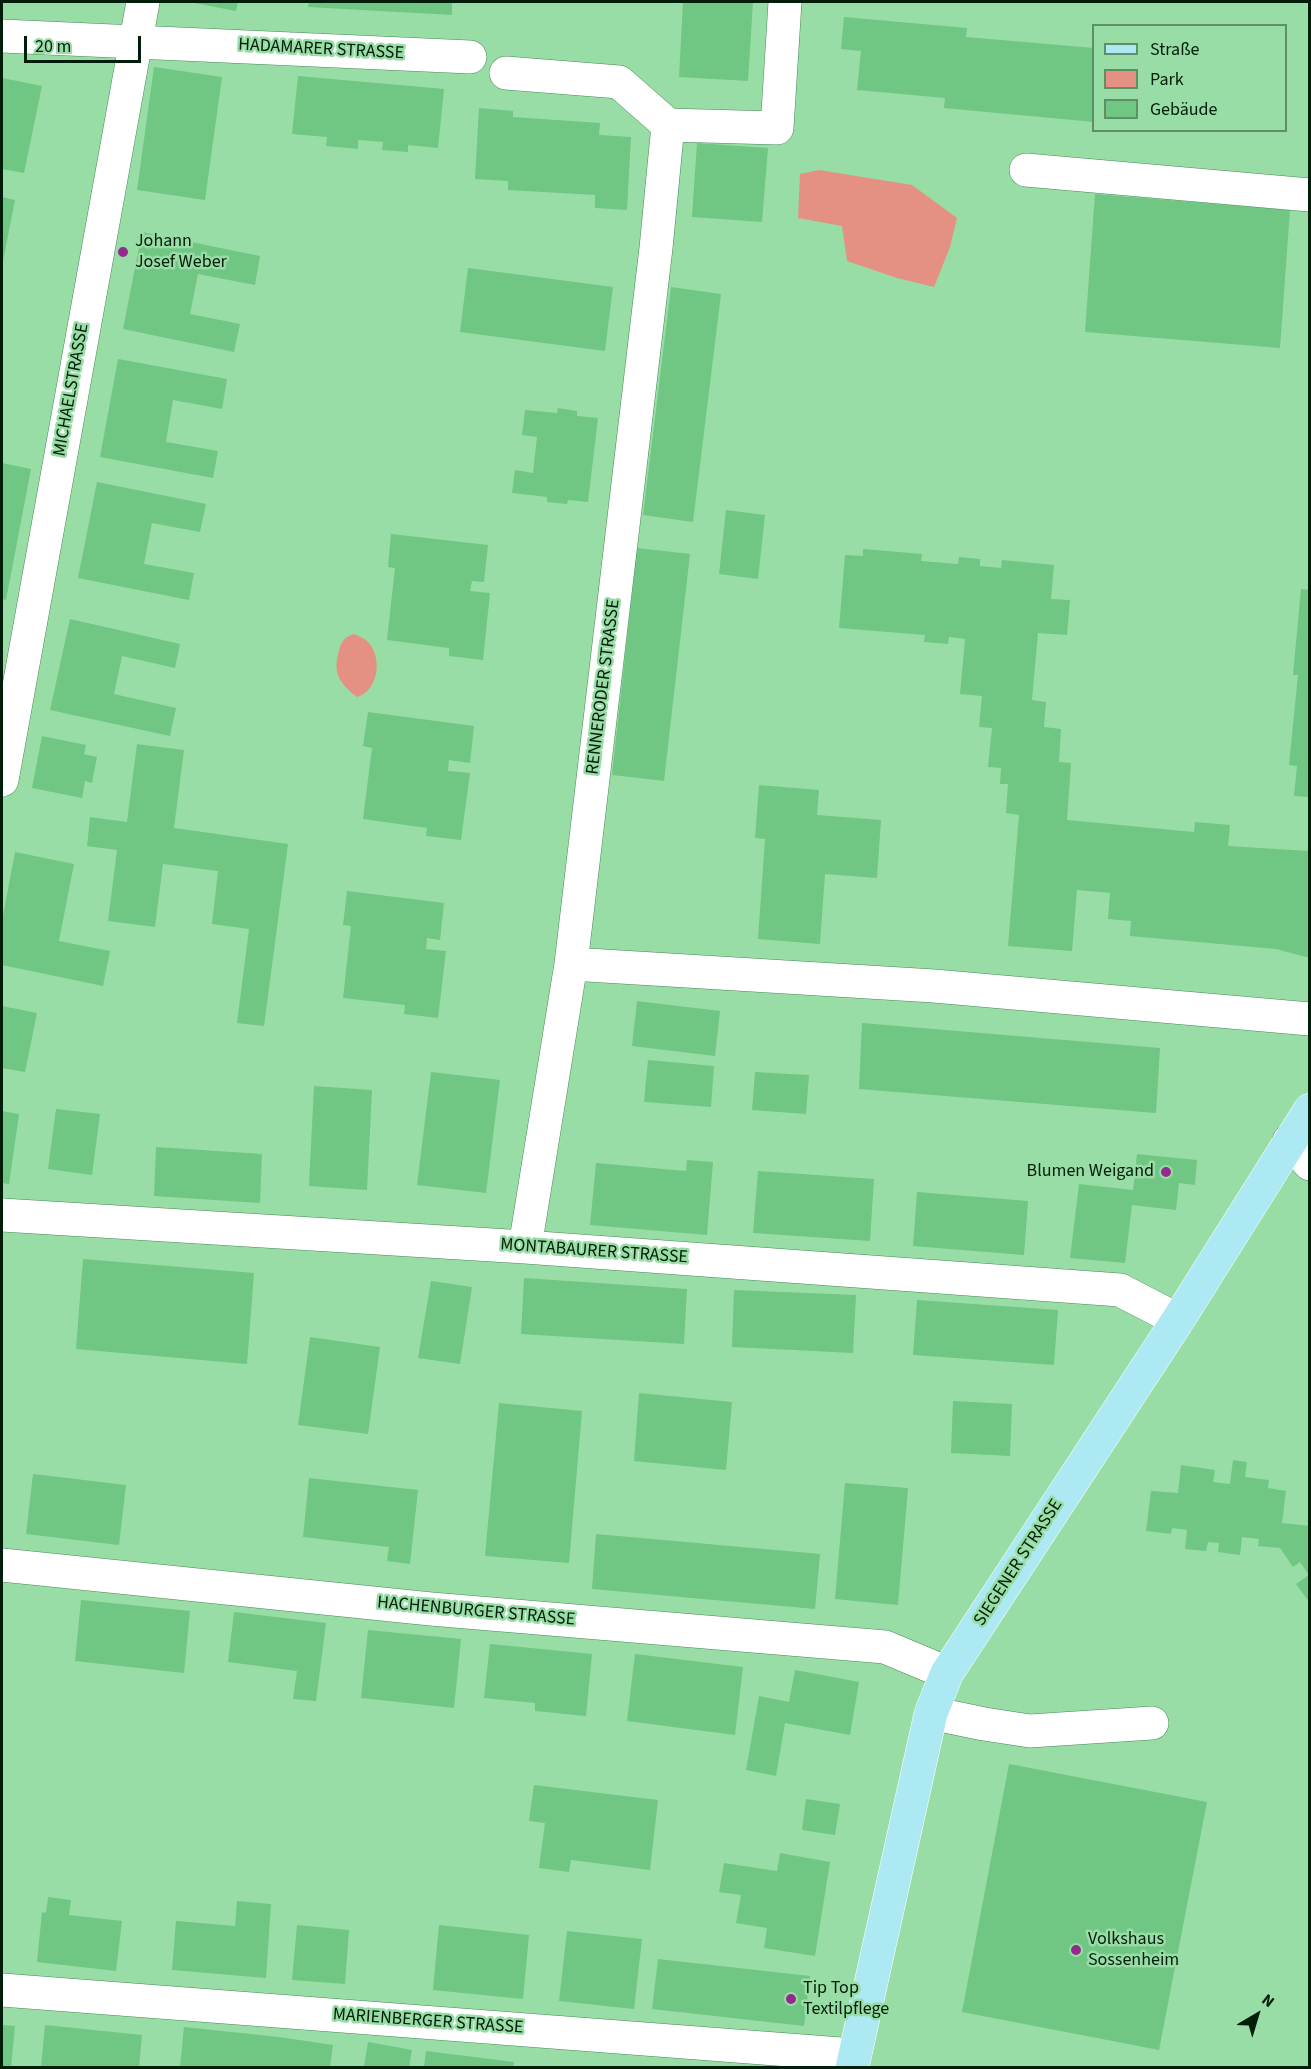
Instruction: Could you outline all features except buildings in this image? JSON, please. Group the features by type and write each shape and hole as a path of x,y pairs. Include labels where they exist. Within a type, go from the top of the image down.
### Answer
{"main road":[{"name":"SIEGENER STRASSE","path":"853,2061 931,1713 947,1673 1178,1320 1299,1153 1310,1110"}],"street":[{"name":"MICHAELSTRASSE","path":"2,780 143,2"},
{"path":"506,73 619,82 668,124 777,128 784,2"},
{"name":"HADAMARER STRASSE","path":"2,36 470,57"},
{"name":"RENNERODER STRASSE","path":"525,1247 571,964 656,248 668,124"},
{"path":"1026,170 1310,195"},
{"path":"571,964 934,986 1310,1019"},
{"name":"MONTABAURER STRASSE","path":"2,1215 525,1247 1120,1290 1178,1320"},
{"name":"HACHENBURGER STRASSE","path":"2,1565 431,1609 885,1647 947,1673"},
{"path":"931,1713 1030,1731 1152,1723"},
{"name":"MARIENBERGER STRASSE","path":"2,1990 853,2061"}],"green space":[{"path":"819,170 912,185 957,218 950,247 934,287 897,278 847,261 842,226 798,218 800,174"},
{"path":"354,634 366,640 372,647 377,664 374,681 370,688 357,697 342,683 336,666 342,642"}],"place":[{"name":"Johann Josef Weber","path":"123,252"},
{"name":"Blumen Weigand","path":"1166,1172"},
{"name":"Volkshaus Sossenheim","path":"1076,1950"},
{"name":"Tip Top Textilpflege","path":"791,1999"}]}
